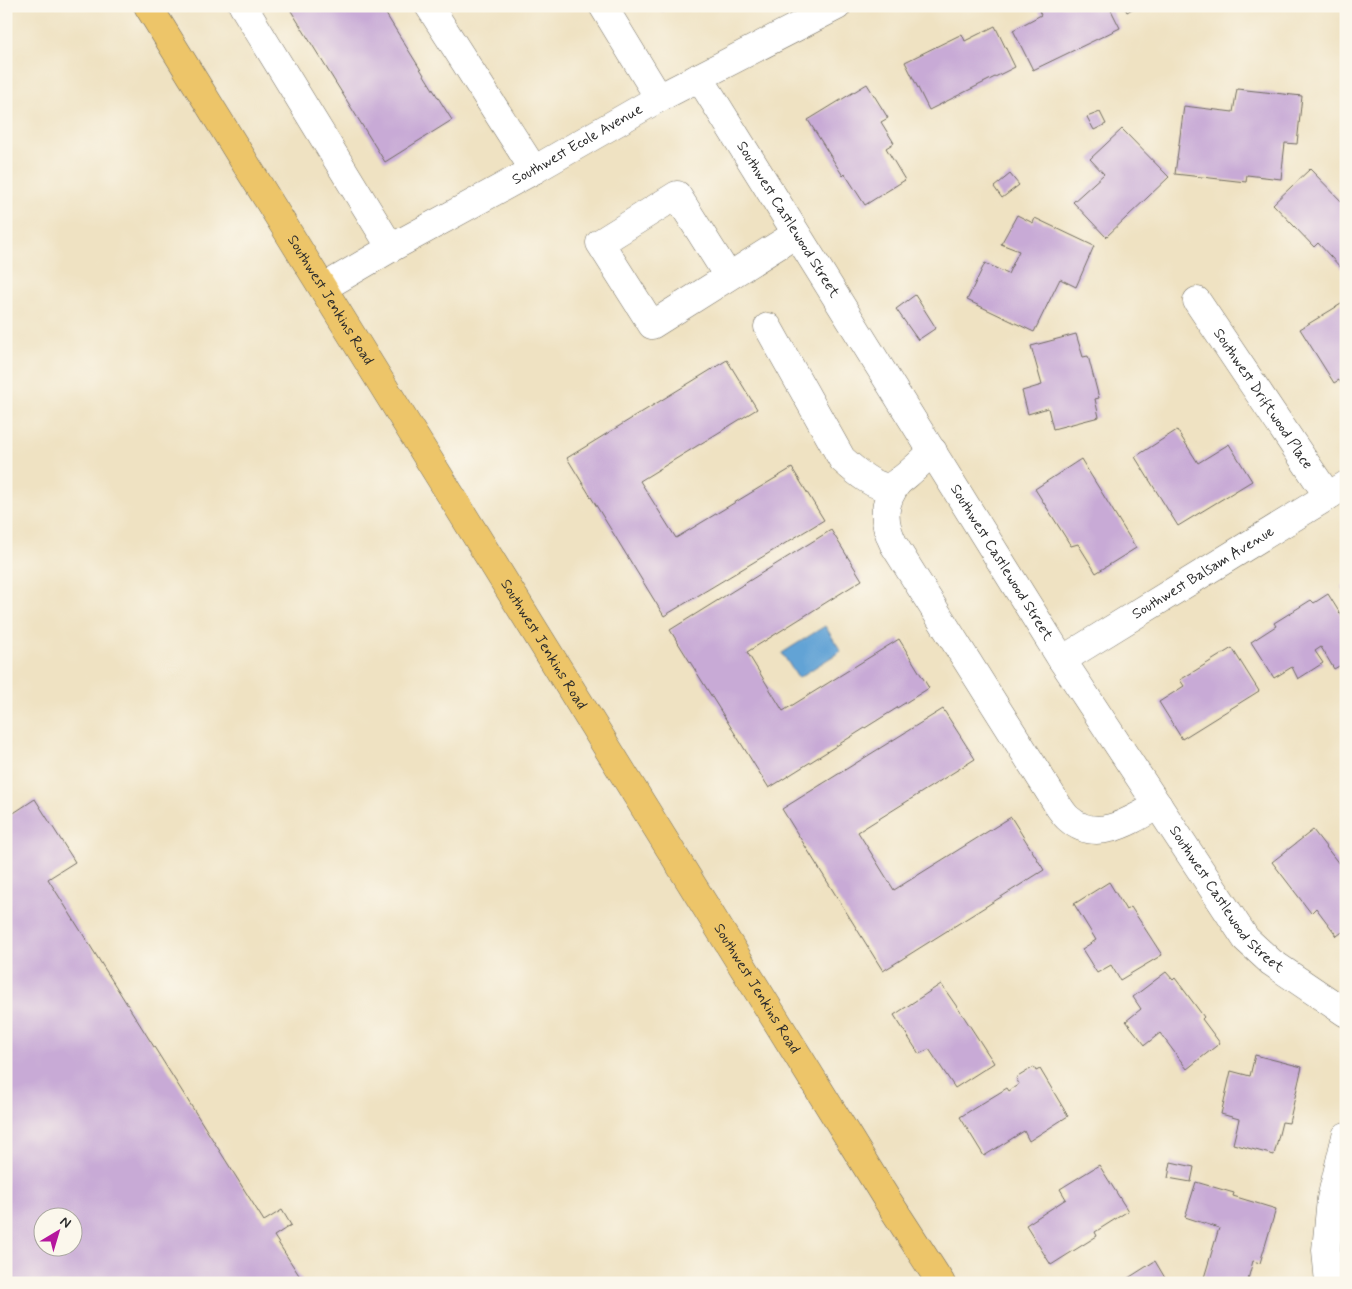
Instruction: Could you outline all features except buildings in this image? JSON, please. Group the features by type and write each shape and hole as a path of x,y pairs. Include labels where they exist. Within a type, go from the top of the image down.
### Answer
{"main road":[{"name":"Southwest Jenkins Road","path":"148,6 940,1283"}],"street":[{"path":"243,6 391,248"},
{"path":"429,6 534,170"},
{"path":"603,6 659,98"},
{"name":"Southwest Ecole Avenue","path":"323,288 391,248 699,77 804,13 836,6"},
{"name":"Southwest Castlewood Street","path":"699,77 1062,660 1246,939 1271,962 1346,1013"},
{"path":"728,276 677,195 600,243 652,325 796,234"},
{"name":"Southwest Driftwood Place","path":"1197,301 1337,491"},
{"path":"768,328 842,459 852,468 876,484 890,486 933,451"},
{"path":"898,481 886,502 885,518 889,536 1059,807 1069,819 1083,827 1099,830 1133,820 1158,805"},
{"name":"Southwest Balsam Avenue","path":"1062,660 1337,491"},
{"path":"1329,1283 1326,1250 1331,1199 1346,1136"}],"water":[{"path":"825,626 841,651 798,678 782,653"}]}
